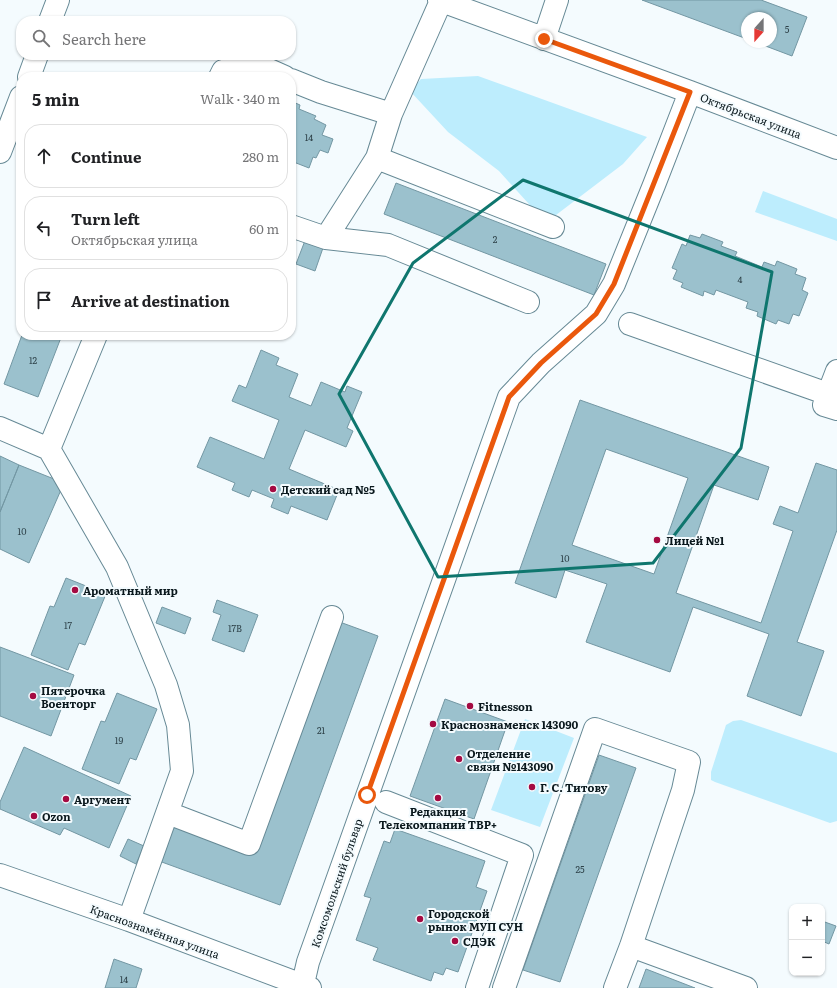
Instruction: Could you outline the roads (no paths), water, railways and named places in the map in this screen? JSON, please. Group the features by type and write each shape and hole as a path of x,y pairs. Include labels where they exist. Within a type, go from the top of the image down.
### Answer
{"street":[{"path":"52,16 58,0"},
{"path":"326,238 377,158 391,114 440,0"},
{"name":"Октябрьская улица","path":"440,0 837,148"},
{"path":"544,39 557,0"},
{"path":"31,72 35,60"},
{"path":"222,72 246,64 272,72"},
{"path":"296,82 321,92 391,114"},
{"name":"Комсомольский бульвар","path":"305,987 308,962 509,397 541,363 596,314 611,290 690,92"},
{"path":"0,152 16,110"},
{"path":"377,158 553,227"},
{"path":"296,228 326,238 388,244 528,302"},
{"path":"630,324 833,402 837,371"},
{"path":"49,449 94,340"},
{"path":"0,428 49,449 117,567 166,685 178,726 182,771 130,920"},
{"path":"168,814 248,844 332,617"},
{"path":"504,988 595,729 689,762 683,790 616,988"},
{"path":"386,802 522,855 477,988"},
{"name":"Краснознамённая улица","path":"0,875 130,920 305,987"},
{"path":"631,946 746,988"}],"place":[{"name":"Детский сад №5","path":"273,489"},
{"name":"Лицей №1","path":"657,540"},
{"name":"Ароматный мир","path":"75,590"},
{"name":"Пятерочка Военторг","path":"33,696"},
{"name":"Fitnesson","path":"470,706"},
{"name":"Краснознаменск 143090","path":"433,724"},
{"name":"Отделение связи №143090","path":"459,759"},
{"name":"Г. С. Титову","path":"532,787"},
{"name":"Редакция Телекомпании ТВР+","path":"438,798"},
{"name":"Аргумент","path":"66,799"},
{"name":"Ozon","path":"34,816"},
{"name":"Городской рынок МУП СУН","path":"420,919"},
{"name":"СДЭК","path":"455,941"}]}
